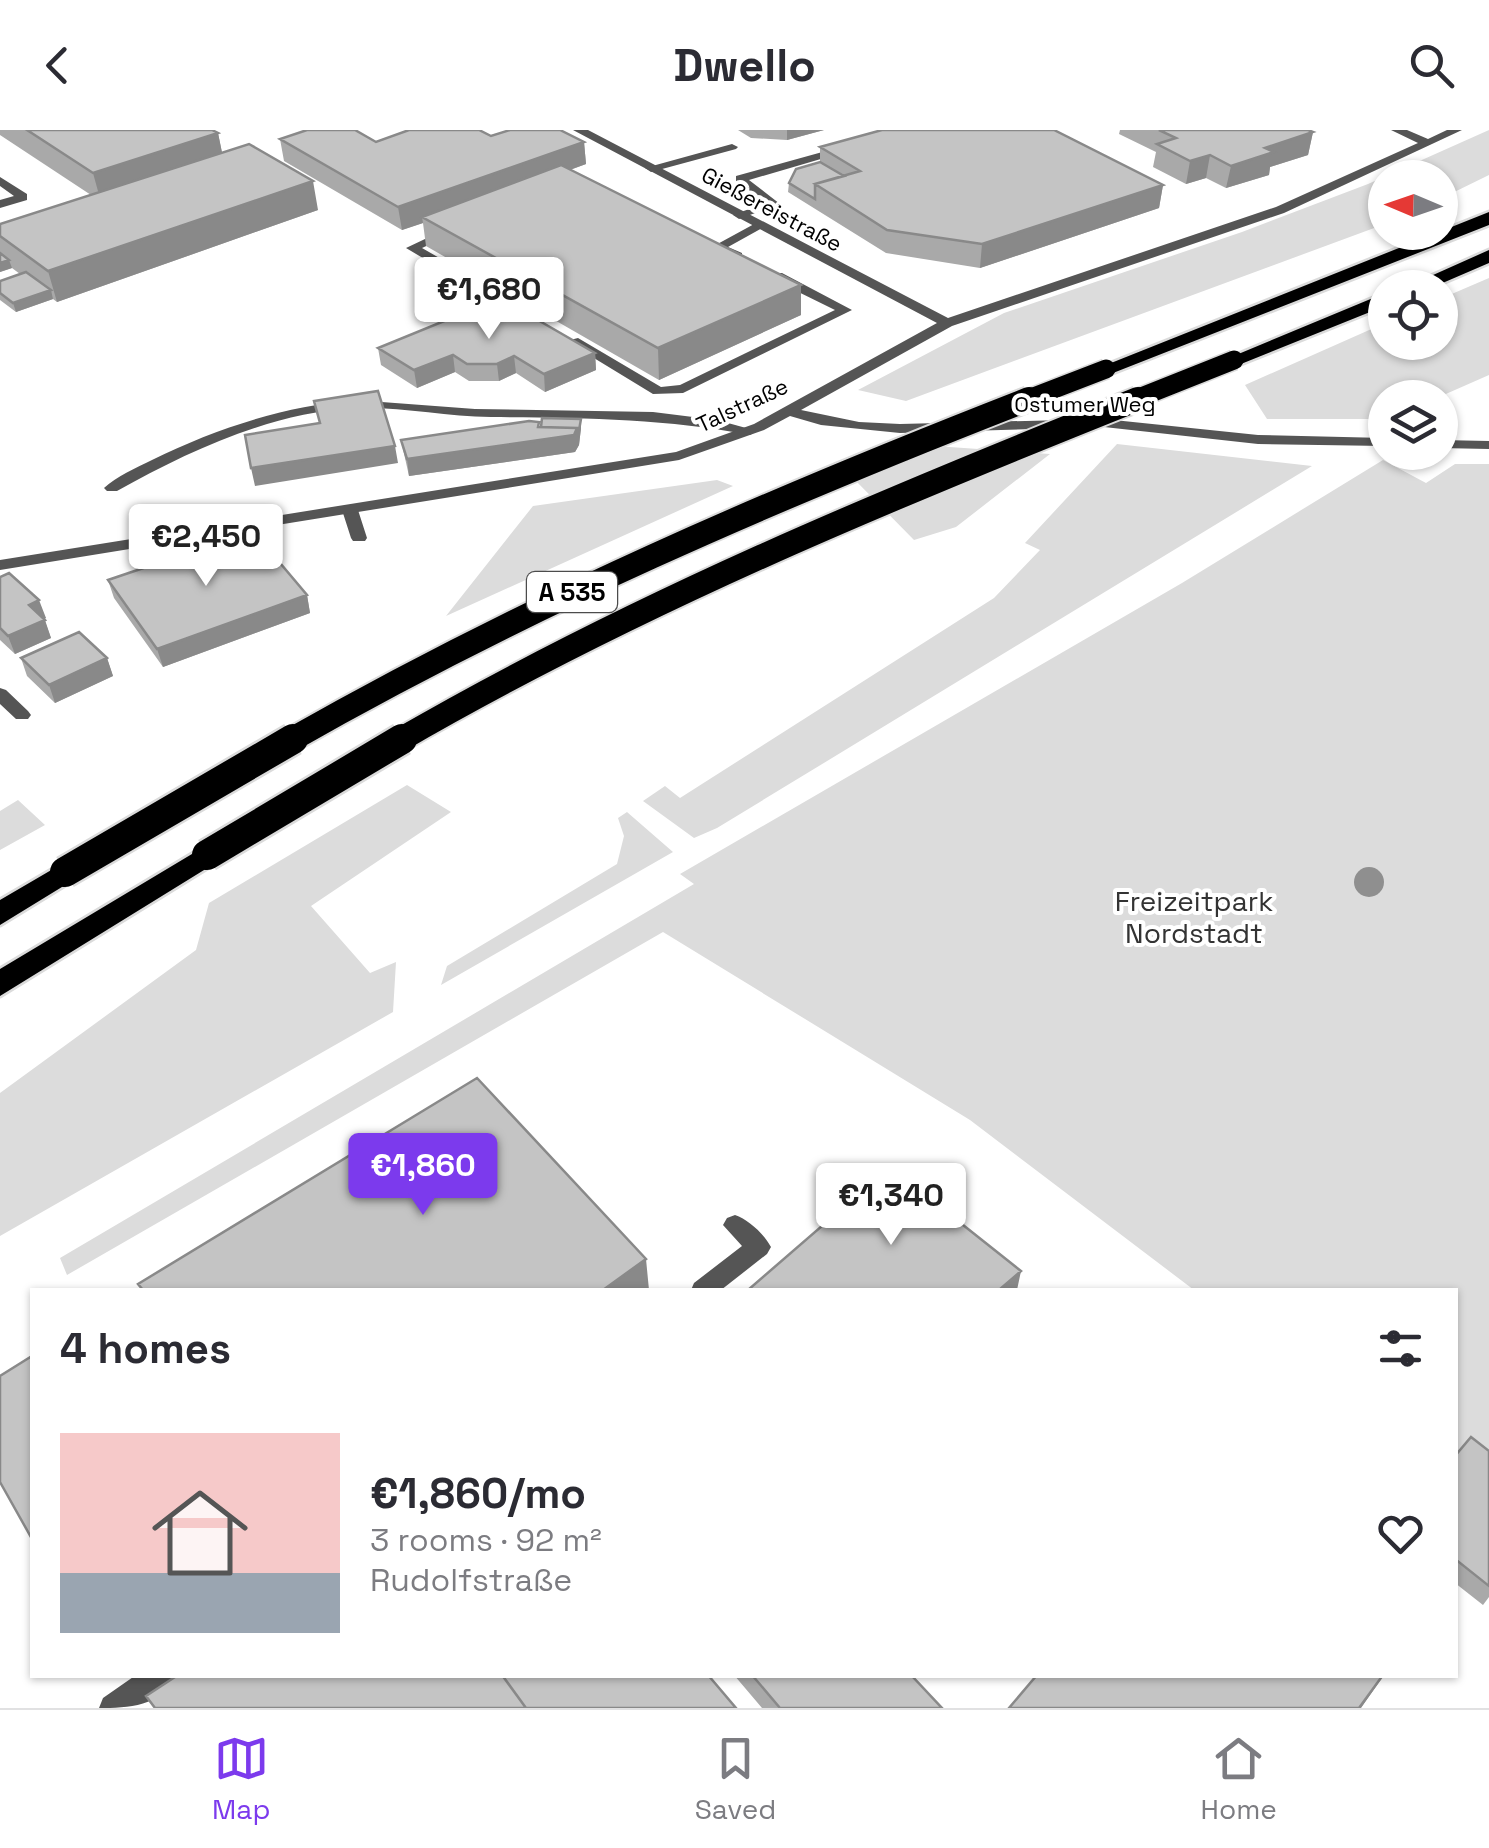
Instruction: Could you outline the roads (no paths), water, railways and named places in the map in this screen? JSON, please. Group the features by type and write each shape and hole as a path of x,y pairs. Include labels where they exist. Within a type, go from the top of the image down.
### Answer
{"highway":[{"name":"A 535","path":"0,914 320,723 521,616 875,458 1489,218"},
{"path":"1456,270 1489,256"},
{"name":"A 535","path":"0,984 371,756 562,651 917,488 1368,306"}],"street":[{"name":"Gießereistraße","path":"579,130 948,323"},
{"path":"1397,130 1426,142"},
{"name":"Talstraße","path":"0,565 679,456 750,431 948,323 1280,210 1456,130"},
{"path":"739,215 774,204 740,180 851,146"},
{"path":"651,168 732,148"},
{"path":"0,181 23,197 0,204"},
{"path":"466,226 412,248 658,391 683,389 845,310 766,271"},
{"path":"718,247 760,226"},
{"path":"701,240 750,263"},
{"path":"112,488 139,471 240,430 351,404 413,405 466,414 684,416 750,431"},
{"name":"Ostumer Weg","path":"787,410 820,423 1014,427 1098,422 1157,424 1240,438 1368,442"},
{"path":"1458,444 1489,445"},
{"path":"350,510 359,538"},
{"path":"0,694 22,715"},
{"path":"706,1288 759,1248 736,1225"},
{"path":"113,1708 157,1678"}],"park label":[{"name":"Freizeitpark Nordstadt","path":"1194,917"}]}
